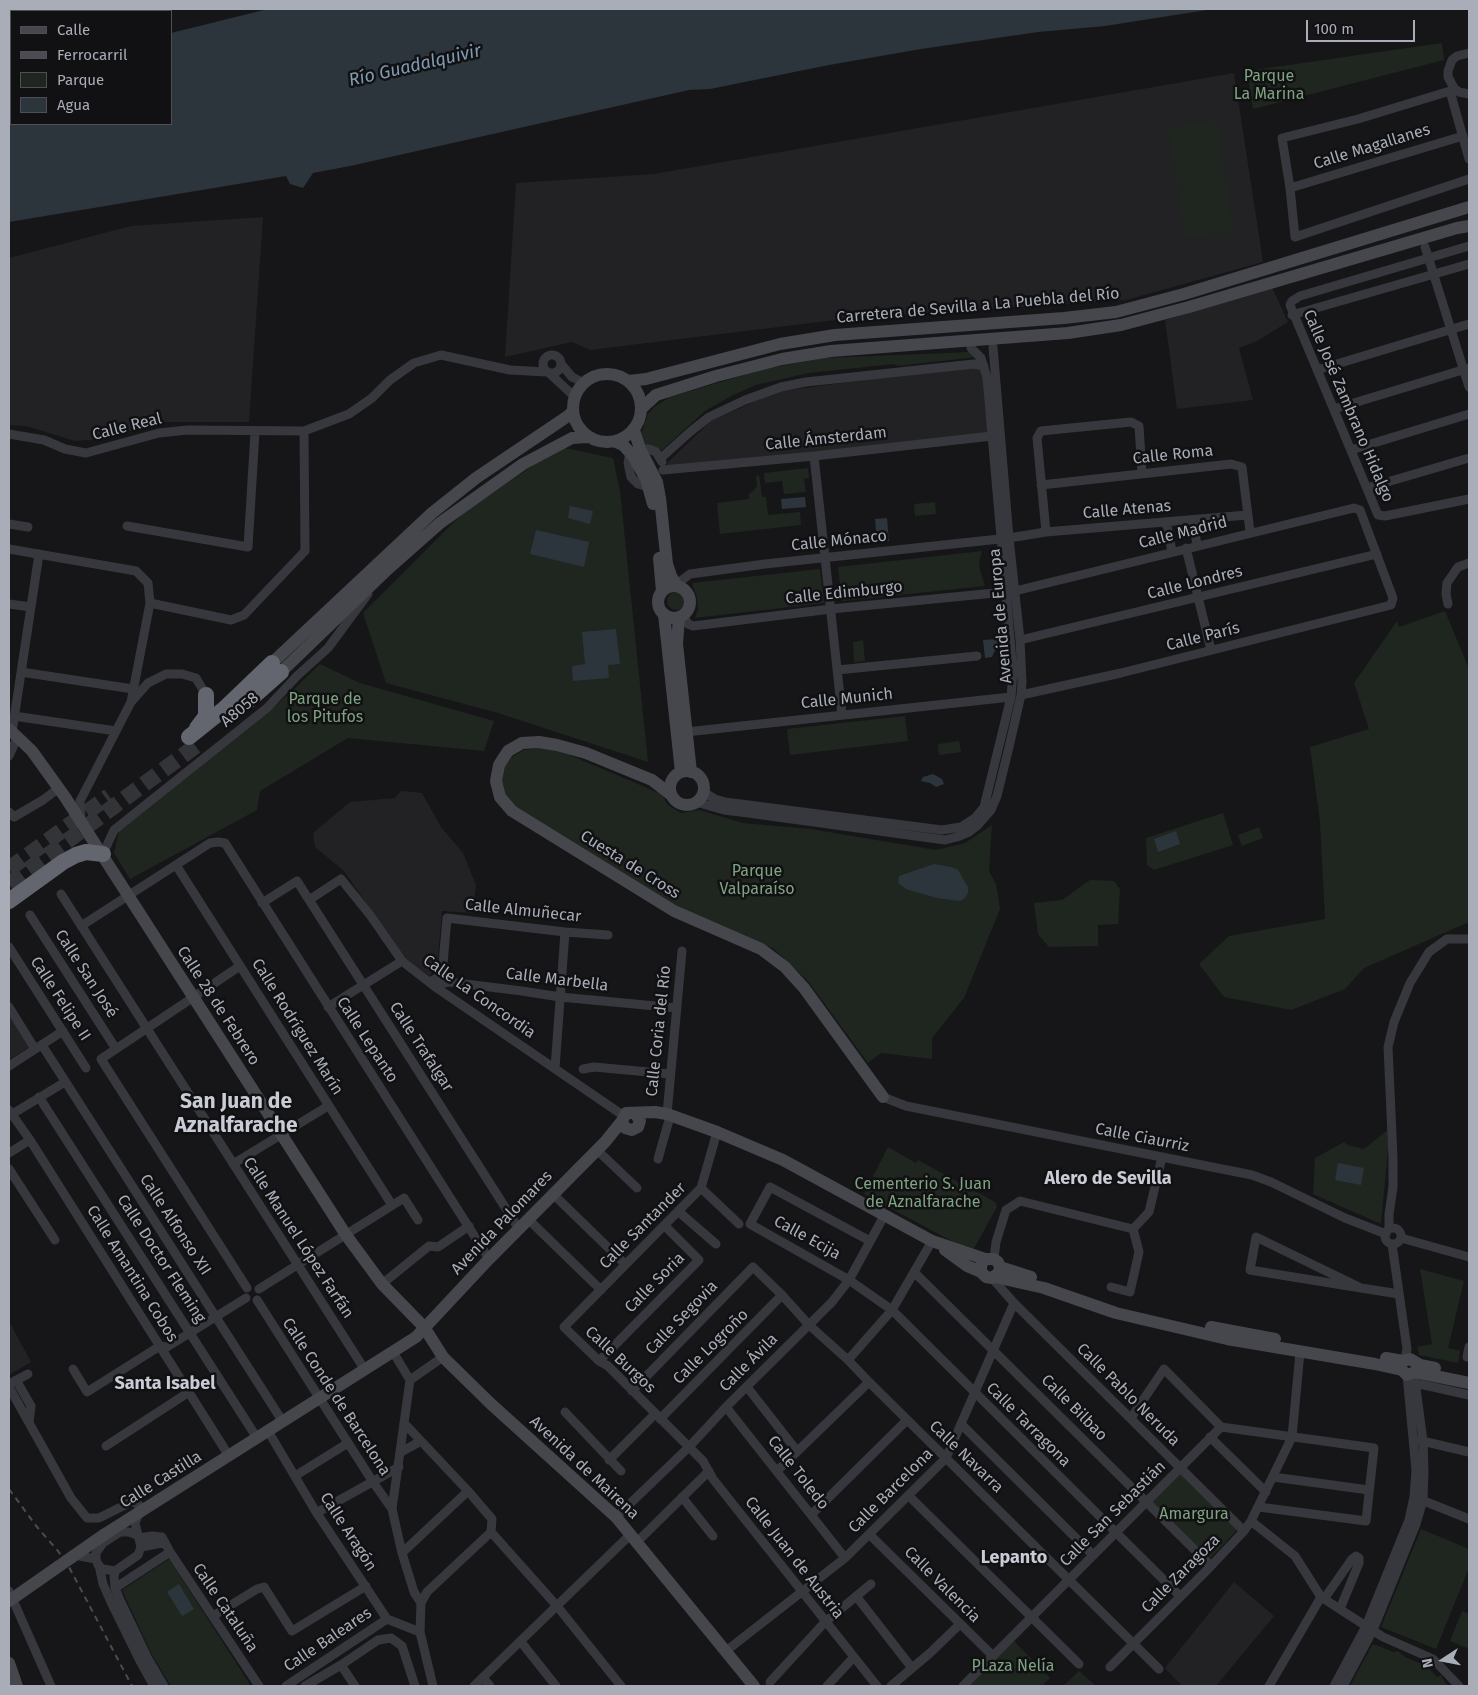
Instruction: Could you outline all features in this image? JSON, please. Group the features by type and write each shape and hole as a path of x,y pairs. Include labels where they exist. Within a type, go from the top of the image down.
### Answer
{"highway":[{"path":"206,695 206,716 193,742 276,667"},
{"path":"9,901 76,854 86,852 103,854"}],"street":[{"path":"1469,52 1457,56 1449,65 1448,77 1469,158"},
{"path":"1469,94 1452,89 1358,119 1282,138 1295,237 1469,179"},
{"name":"Calle Magallanes","path":"1290,188 1463,136"},
{"name":"Carretera de Sevilla a La Puebla del Río","path":"629,381 646,379 780,344 835,335 1064,318 1116,312 1203,288 1469,206"},
{"path":"642,408 656,395 716,376 782,359 841,349 1068,333 1120,325 1469,226"},
{"path":"1429,258 1469,246"},
{"path":"1425,247 1467,369 1469,387"},
{"name":"Calle José Zambrano Hidalgo","path":"1429,258 1300,296 1292,301 1290,305 1292,315 1378,515 1385,516 1469,500"},
{"path":"1292,315 1469,264"},
{"path":"1317,370 1469,324"},
{"path":"1098,328 1147,327"},
{"name":"Avenida de Europa","path":"994,347 1005,539"},
{"name":"Avenida de Europa","path":"700,797 747,806 942,830 961,827 980,813 985,802 1012,697 1013,655 1010,592 987,378 981,358 971,348"},
{"name":"Calle Real","path":"9,434 44,440 65,449 86,453 159,433 188,430 304,431 349,414 372,398 390,380 414,362 442,355 510,370 548,373"},
{"path":"575,397 548,373 543,366 545,358 548,356 558,357 564,368 578,381 584,383"},
{"path":"661,458 709,417 744,400 781,387 806,382 974,364 984,366"},
{"path":"548,373 558,372 564,368"},
{"path":"1334,409 1467,369"},
{"path":"276,667 432,513 476,478 568,416 572,412 575,397 584,383 592,377 601,374 621,376 636,389 640,398 642,408 640,420 634,430 616,442"},
{"path":"572,412 580,428 588,437"},
{"path":"1351,450 1469,414"},
{"path":"1046,532 1037,438 1041,431 1131,422 1139,426 1142,474"},
{"path":"634,430 635,450 646,479 653,484 660,498 667,564 671,576 678,586"},
{"path":"150,603 231,620 244,615 306,551 304,431"},
{"path":"127,526 248,547 255,432"},
{"name":"Calle Ámsterdam","path":"663,470 814,456 992,436"},
{"path":"276,667 440,523 523,464 572,438 588,437 605,442 616,442 635,450 649,449 656,452 661,458 663,470 653,484 662,591"},
{"path":"814,456 842,715"},
{"path":"1367,488 1469,458"},
{"name":"Calle Roma","path":"1041,485 1231,464 1242,467 1250,532"},
{"name":"Calle Madrid","path":"1010,592 1354,508 1360,510 1377,554"},
{"name":"Calle Atenas","path":"1005,539 1046,532 1247,515"},
{"path":"1193,520 1197,545"},
{"path":"1166,522 1172,551"},
{"path":"9,524 28,527"},
{"name":"Calle Mónaco","path":"678,586 690,574 825,557 1005,539"},
{"path":"1186,548 1211,650"},
{"path":"9,549 136,571 148,583 150,603 131,702 80,801 81,820"},
{"path":"9,756 39,554"},
{"name":"Calle Londres","path":"1020,640 1377,554"},
{"name":"Calle París","path":"1021,695 1120,673 1391,605 1393,598 1377,554"},
{"path":"1448,604 1446,583 1458,567 1469,563"},
{"name":"A8058","path":"103,854 114,830 267,708 297,676 328,648 383,574"},
{"path":"664,614 674,618 681,616 690,608 690,598 686,590 678,586 668,586 662,591 658,603 664,614 682,774"},
{"name":"Avenida de Europa","path":"700,797 724,810 944,840 957,837 977,826 991,810 997,796 1021,695 1020,640 1010,592"},
{"name":"Calle Edimburgo","path":"681,616 693,626 831,609 1010,592"},
{"path":"9,604 31,607"},
{"path":"681,616 677,644 686,732 682,774 670,786 670,794 674,800 688,806 700,797 703,783 698,776 682,774"},
{"path":"837,670 977,656"},
{"path":"21,672 134,689"},
{"path":"131,702 148,683 166,674 182,674 196,678 206,695"},
{"name":"Calle Munich","path":"686,732 1012,697"},
{"path":"14,716 116,731"},
{"name":"Calle 28 de Febrero","path":"13,732 32,751 81,820 346,1235 382,1284 424,1327"},
{"name":"Cuesta de Cross","path":"670,794 652,780 572,748 540,742 522,743 508,751 499,765 496,781 500,797 512,811 674,911 760,949 779,962 804,988 883,1097"},
{"name":"Cuesta de Cross","path":"652,780 682,774"},
{"path":"9,812 14,817 59,788"},
{"name":"Calle Lepanto","path":"176,865 210,843 225,843 489,1259"},
{"path":"81,926 176,865"},
{"name":"Calle Rodríguez Marín","path":"176,865 392,1206"},
{"name":"Calle La Concordia","path":"309,900 341,878 402,961 432,984 630,1121"},
{"name":"Calle Trafalgar","path":"262,903 297,882 363,985 524,1224 601,1290"},
{"name":"Calle Manuel López Farfán","path":"61,894 365,1370"},
{"name":"Calle San José","path":"30,915 116,1049"},
{"name":"Calle Almuñecar","path":"432,984 442,975 446,918 565,932 608,935"},
{"path":"555,1068 565,932"},
{"path":"1343,1686 1416,1524 1418,1498 1424,1471 1418,1440 1410,1366 1392,1244 1386,1239 1393,1187 1394,1157 1388,1047 1394,1022 1410,983 1429,952 1447,938 1469,939"},
{"name":"Calle Felipe II","path":"9,947 86,1068"},
{"name":"Calle Coria del Río","path":"658,1159 671,1118 670,1074 682,951"},
{"path":"328,1007 402,961"},
{"path":"240,966 101,1059 247,1288"},
{"name":"Calle Marbella","path":"432,984 449,982 545,994 560,998 677,1008"},
{"name":"Calle Alfonso XII","path":"9,1007 65,1082 283,1422"},
{"path":"9,1066 63,1031"},
{"path":"583,1070 594,1068 670,1074"},
{"path":"10,1114 65,1082"},
{"name":"Calle Doctor Fleming","path":"39,1097 190,1333 263,1434"},
{"name":"Calle Ciaurriz","path":"883,1097 906,1106 1252,1175 1271,1182 1346,1218 1388,1232"},
{"path":"233,1164 282,1136 328,1106"},
{"name":"Calle Amantina Cobos","path":"10,1114 30,1140 229,1456"},
{"path":"671,1118 717,1132 783,1160 932,1241 967,1266 991,1269 1116,1308 1410,1366 1469,1374"},
{"name":"Avenida Palomares","path":"365,1370 416,1338 424,1327 553,1194 601,1146 630,1121 671,1118"},
{"name":"Calle Santander","path":"564,1327 702,1188 717,1132"},
{"path":"9,1153 30,1140"},
{"path":"601,1146 637,1188"},
{"path":"1134,1229 1149,1212 1162,1157"},
{"path":"9,1170 12,1181 55,1240"},
{"name":"Calle Ecija","path":"849,1280 750,1224 770,1186 870,1241"},
{"path":"702,1188 739,1224"},
{"path":"553,1194 626,1264"},
{"path":"258,1289 404,1198 418,1220"},
{"path":"991,1269 996,1242 1006,1210 1020,1201 1134,1229"},
{"path":"679,1212 716,1244"},
{"name":"Calle Ávila","path":"616,1517 688,1448 726,1407 832,1302 849,1280 884,1216"},
{"path":"382,1284 429,1246 438,1246 469,1226"},
{"name":"Calle Soria","path":"599,1361 699,1260 665,1226"},
{"path":"1111,1287 1130,1292 1139,1252 1134,1229"},
{"path":"1388,1232 1397,1229 1401,1238"},
{"path":"1361,1288 1256,1237 1250,1270 1361,1288 1399,1294"},
{"path":"1392,1244 1398,1242 1401,1238"},
{"path":"1401,1238 1469,1257"},
{"path":"848,1360 892,1310 932,1241"},
{"name":"Calle Navarra","path":"753,1267 1159,1669"},
{"name":"Calle Segovia","path":"632,1391 753,1267"},
{"path":"991,1269 1116,1313 1227,1339 1374,1364 1410,1366 1469,1383"},
{"name":"Calle Pablo Neruda","path":"991,1269 1014,1303 1244,1531"},
{"name":"Calle Bilbao","path":"914,1272 1211,1566"},
{"name":"Calle Tarragona","path":"849,1280 892,1310 1180,1596"},
{"path":"253,1286 258,1289 260,1295 257,1300 251,1301 246,1298 244,1293 247,1288 253,1286"},
{"name":"Calle Logroño","path":"658,1416 782,1295"},
{"path":"72,1369 87,1392 160,1346 167,1347 246,1298"},
{"name":"Calle Conde de Barcelona","path":"257,1300 392,1509"},
{"name":"Calle Barcelona","path":"726,1651 845,1558 946,1458 1014,1303"},
{"name":"Avenida de Mairena","path":"424,1327 442,1357 616,1517 754,1686"},
{"name":"Calle Burgos","path":"564,1327 599,1361 608,1366 688,1448"},
{"path":"1467,1357 1469,1346"},
{"path":"393,1352 410,1380 392,1509 414,1592 421,1603"},
{"name":"Calle Zaragoza","path":"1110,1667 1211,1566 1251,1521 1292,1437 1300,1352"},
{"path":"410,1380 442,1357"},
{"path":"1410,1366 1469,1395"},
{"path":"1131,1418 1164,1369 1221,1427 1374,1448 1366,1521 1258,1507"},
{"name":"Calle Castilla","path":"9,1601 73,1556 103,1541 141,1511 365,1370"},
{"path":"28,1374 11,1384 29,1424 71,1498 87,1518 99,1518 133,1501 141,1511 135,1524 139,1540 138,1555 115,1571 103,1569 97,1562 73,1556"},
{"path":"777,1471 869,1382"},
{"path":"747,1387 797,1451"},
{"path":"106,1446 188,1392"},
{"name":"Calle Toledo","path":"726,1407 845,1558"},
{"path":"565,1412 620,1471"},
{"name":"Calle Burgos","path":"609,1460 658,1416"},
{"path":"812,1514 907,1420"},
{"path":"405,1424 492,1519 491,1532 427,1592 421,1603 420,1632 432,1686"},
{"path":"961,1424 1092,1555"},
{"name":"Calle San Sebastián","path":"963,1686 1221,1427"},
{"name":"Calle Aragón","path":"263,1434 295,1476 316,1512 387,1619"},
{"path":"1210,1437 1266,1492"},
{"path":"1418,1440 1469,1452"},
{"path":"401,1452 421,1441"},
{"path":"295,1476 348,1443"},
{"name":"Calle Juan de Austria","path":"688,1448 703,1461 824,1622 876,1686"},
{"path":"316,1512 320,1512 399,1467"},
{"path":"474,1686 557,1606 682,1497 709,1471"},
{"path":"1273,1477 1369,1490"},
{"path":"402,1552 468,1491"},
{"path":"909,1496 1079,1664"},
{"path":"682,1497 713,1536"},
{"path":"1418,1498 1469,1519"},
{"path":"1251,1521 1295,1556 1322,1598 1383,1637 1433,1659 1460,1686"},
{"path":"139,1540 129,1532 120,1532 103,1541 96,1552 97,1562 103,1584 111,1602 154,1686"},
{"path":"491,1532 557,1606 620,1686"},
{"name":"Calle Valencia","path":"870,1535 993,1656"},
{"path":"115,1588 169,1549 162,1537 158,1536 139,1540"},
{"name":"Calle Cataluña","path":"169,1549 259,1686"},
{"path":"1269,1686 1322,1598 1356,1556 1359,1558 1359,1562 1340,1609"},
{"path":"115,1571 115,1588 147,1657 164,1686"},
{"path":"770,1682 824,1622 871,1584"},
{"path":"213,1616 264,1587 292,1632 366,1586"},
{"path":"9,1591 51,1686"},
{"path":"856,1596 912,1668"},
{"path":"387,1619 420,1632"},
{"name":"Calle Baleares","path":"286,1686 387,1619"},
{"path":"892,1686 960,1624"},
{"path":"1334,1686 1369,1628"},
{"path":"305,1686 378,1640 391,1638 402,1646 414,1686"},
{"path":"521,1642 556,1686"},
{"path":"827,1686 854,1657"},
{"path":"9,1663 17,1686"},
{"path":"341,1665 355,1686"},
{"path":"483,1678 490,1686"}],"shaded area":[{"path":"1234,73 1263,262 1126,300 852,318 590,350 572,342 505,357 516,183 654,174"},
{"path":"263,217 249,422 160,422 105,439 75,441 26,426 9,425 9,258 131,226"},
{"path":"1272,287 1288,322 1257,341 1239,348 1253,400 1177,409 1165,320"},
{"path":"987,363 992,439 667,472 667,463 711,421 776,392"},
{"path":"401,791 422,793 441,827 463,853 476,885 473,913 442,911 437,971 434,971 429,976 403,956 344,871 315,847 313,833 350,802 395,798"},
{"path":"9,1016 29,1047 9,1060"},
{"path":"9,1321 31,1362 9,1375"},
{"path":"1234,1582 1274,1616 1216,1686 1182,1686 1165,1668"}],"green space":[{"path":"9,9 85,9 10,10 9,23"},
{"name":"Parque La Marina","path":"1442,43 1444,60 1253,109 1247,71"},
{"path":"1217,120 1233,231 1185,238 1168,128"},
{"path":"969,352 977,357 809,373 756,385 733,395 705,411 662,450 643,444 640,437 648,414 654,407 670,397 761,370 824,358"},
{"path":"565,448 613,458 620,491 648,762 498,713 386,683 363,613 462,514 541,460"},
{"path":"808,468 809,478 804,479 806,492 784,494 782,481 765,483 764,473"},
{"path":"759,475 762,497 766,497 768,515 800,512 801,525 720,534 717,503 749,499 749,494 757,486 756,476"},
{"path":"935,502 936,514 915,516 914,504"},
{"path":"982,551 979,562 985,586 842,601 838,567"},
{"path":"820,569 824,603 695,618 698,609 692,583"},
{"path":"676,592 684,597 685,601 680,609 676,610 668,605 667,601 672,593"},
{"path":"1445,611 1469,669 1469,922 1364,968 1345,989 1291,1010 1224,997 1199,964 1229,936 1325,919 1320,822 1310,747 1369,729 1354,683 1397,621 1399,627"},
{"path":"863,640 865,661 854,662 853,642"},
{"name":"Parque de los Pitufos","path":"320,664 360,683 494,721 484,751 348,738 260,791 257,810 130,879 114,853 119,831 254,724"},
{"path":"905,716 908,741 790,755 787,729"},
{"path":"959,741 961,752 939,755 938,744"},
{"name":"Parque Valparaíso","path":"541,748 560,751 645,787 662,795 668,805 681,813 699,810 743,823 811,829 936,850 965,843 992,825 989,871 996,884 1000,909 964,998 932,1038 932,1059 881,1053 868,1063 807,980 773,948 676,909 514,807 502,790 501,771 512,757 524,750"},
{"path":"1223,813 1233,845 1154,870 1147,865 1146,838"},
{"path":"1259,827 1263,838 1242,846 1238,835"},
{"path":"1090,880 1114,881 1120,889 1118,924 1098,925 1098,946 1049,947 1038,934 1034,903 1062,900"},
{"path":"1390,1128 1381,1224 1313,1194 1315,1158 1344,1142 1347,1145 1364,1149"},
{"name":"Cementerio S. Juan de Aznalfarache","path":"888,1147 916,1163 918,1160 995,1202 997,1207 972,1252 864,1194"},
{"path":"1420,1269 1464,1281 1448,1348 1460,1351 1458,1363 1419,1355 1417,1347 1432,1344"},
{"name":"Amargura","path":"1179,1468 1239,1528 1207,1562 1148,1502"},
{"path":"1421,1529 1469,1549 1469,1568 1436,1649 1381,1627"},
{"path":"169,1559 251,1686 171,1686 152,1655 122,1590"},
{"path":"1462,1611 1469,1614 1469,1649 1450,1641"},
{"name":"PLaza Nelía","path":"1013,1640 1050,1678 1042,1686 968,1686"},
{"path":"1372,1645 1394,1652 1398,1651 1405,1657 1427,1666 1437,1677 1441,1675 1445,1683 1450,1686 1350,1686"},
{"path":"1079,1671 1096,1686 1063,1686"}],"water":[{"name":"Río Guadalquivir","path":"268,9 1213,9 1105,26 1038,32 921,49 710,89 689,90 313,173 303,188 290,184 286,176 9,222 9,65 10,125 172,125 172,33"},
{"path":"805,497 806,507 782,509 781,499"},
{"path":"570,506 593,511 590,524 568,518"},
{"path":"887,518 889,541 877,542 875,519"},
{"path":"536,530 589,542 584,567 530,554"},
{"path":"616,629 620,664 608,665 609,678 573,681 572,666 585,664 582,632"},
{"path":"1000,639 992,657 985,658 983,640"},
{"path":"933,774 942,779 944,784 936,787 921,781 923,777"},
{"path":"1176,831 1180,844 1158,852 1154,839"},
{"path":"934,864 958,870 968,887 968,893 965,898 960,901 937,898 906,889 898,883 899,876"},
{"path":"1338,1163 1364,1168 1361,1185 1335,1180"},
{"path":"179,1584 194,1609 182,1616 167,1592"}],"tunnel":[{"path":"9,884 197,745"},
{"path":"9,869 109,796"}],"railway":[{"path":"9,1489 69,1567 132,1686"}],"district":[{"name":"San Juan de Aznalfarache","path":"236,1114"},
{"name":"Alero de Sevilla","path":"1108,1179"},
{"name":"Santa Isabel","path":"165,1384"},
{"name":"Lepanto","path":"1014,1558"}]}
